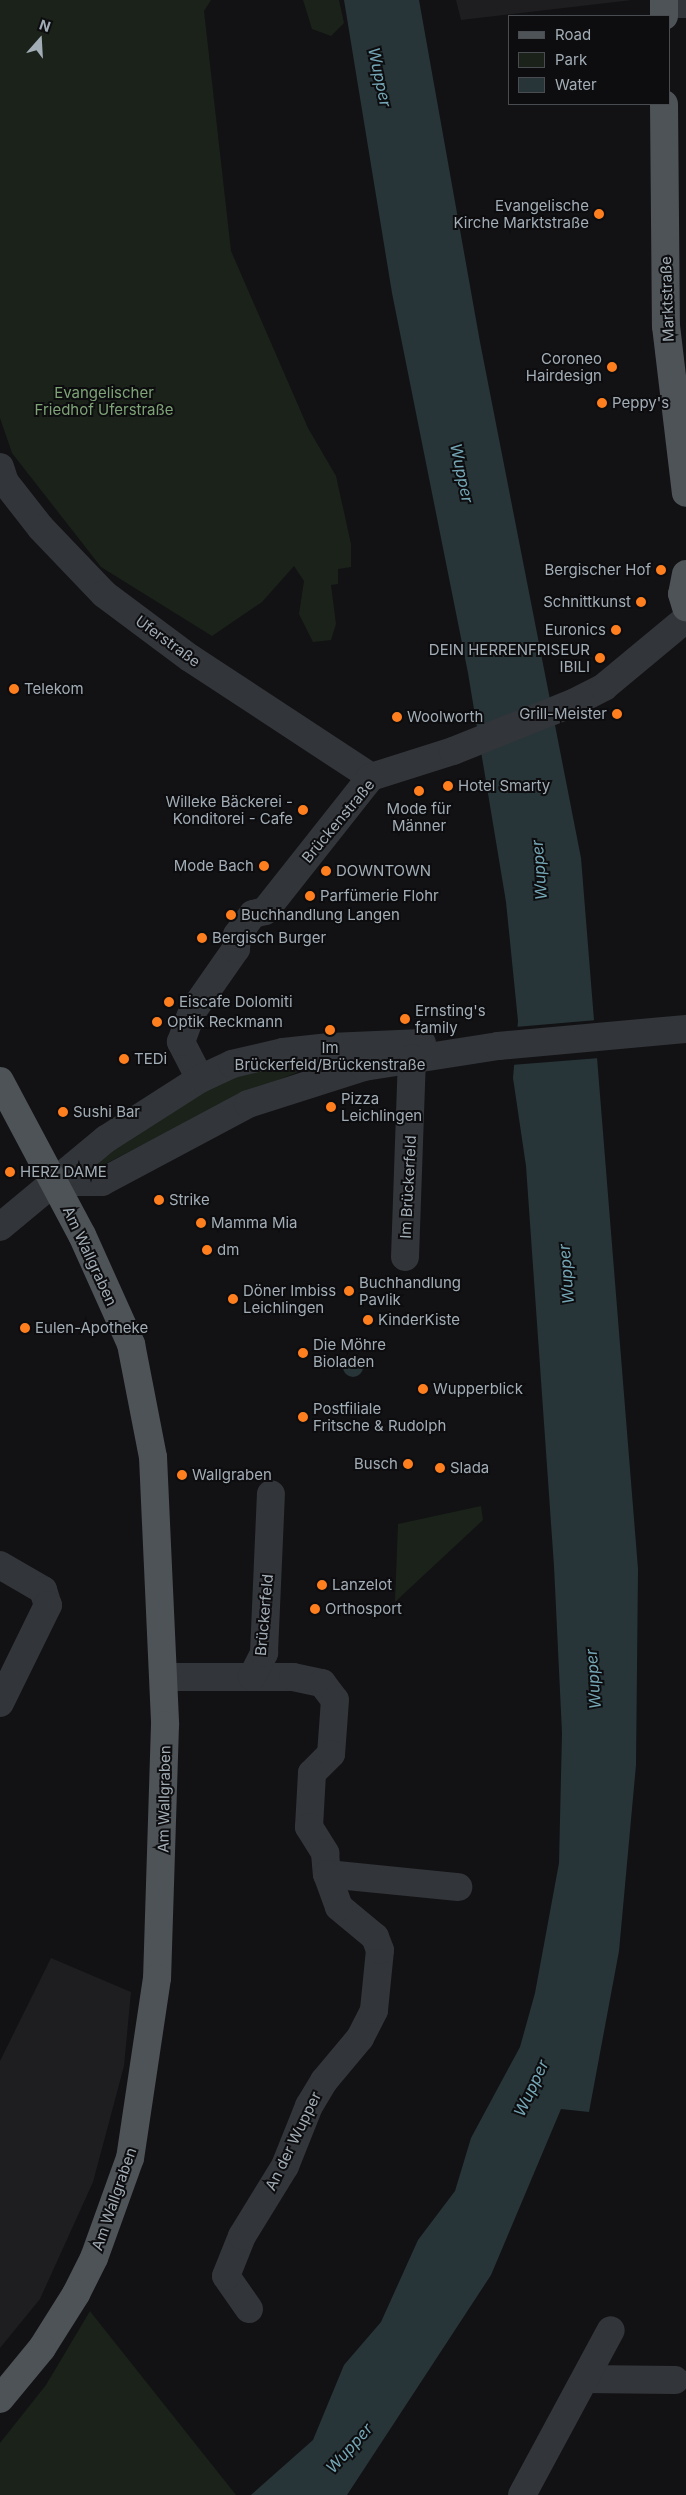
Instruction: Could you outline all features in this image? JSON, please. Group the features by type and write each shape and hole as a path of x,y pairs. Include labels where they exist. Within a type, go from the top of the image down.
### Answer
{"main road":[{"name":"Marktstraße","path":"664,105 666,326 686,493"},
{"path":"686,574 682,594 686,607"},
{"name":"Am Wallgraben","path":"0,1081 55,1182 131,1344 142,1389 155,1478 165,1677 158,1978 130,2158 94,2258 76,2294 42,2348 0,2398"}],"street":[{"name":"Uferstraße","path":"2,477 41,528 104,594 190,658 371,778"},
{"name":"Brückenstraße","path":"200,1079 180,1042 192,1012 236,949 238,936 253,914 265,911 371,778 460,748 573,703 604,687 686,619"},
{"path":"55,1182 102,1182 248,1104 300,1085 412,1058 498,1046 615,1037 686,1029"},
{"path":"0,1227 106,1139 200,1079 232,1064 293,1051 406,1043 498,1046"},
{"name":"Im Brückerfeld","path":"405,1257 412,1058"},
{"name":"Brückerfeld","path":"165,1677 252,1677 264,1653 272,1494"},
{"path":"0,1565 43,1590 48,1605 0,1703"},
{"name":"An der Wupper","path":"249,2309 226,2276 242,2236 285,2166 314,2098 360,2038 374,2010 380,1950 376,1937 340,1907 327,1874 325,1853 309,1827 312,1773 331,1754 335,1700 322,1683 293,1677 252,1677"},
{"path":"327,1874 458,1887"},
{"path":"522,2495 611,2330"},
{"path":"586,2379 675,2380"}],"shaded area":[{"path":"456,0 632,0 461,20"},
{"path":"51,1958 131,1992 124,2066 93,2182 40,2299 0,2348 0,2061"}],"green space":[{"name":"Evangelischer Friedhof Uferstraße","path":"0,0 211,0 204,11 231,251 308,428 336,476 351,544 351,567 338,569 338,584 331,585 336,624 331,640 313,642 299,614 304,581 294,566 262,602 212,636 101,567 12,453 0,418"},
{"path":"303,0 339,0 344,23 331,36 312,29"},
{"path":"373,1055 303,1070 243,1094 89,1172 113,1142 236,1074 299,1061"},
{"path":"481,1506 483,1520 395,1602 398,1524"},
{"path":"90,2311 236,2495 0,2495 0,2443 46,2385"}],"water":[{"name":"Wupper","path":"344,0 419,0 480,342 581,858 638,1569 636,1765 619,1951 589,2112 561,2109 491,2275 347,2495 251,2495 313,2440 344,2365 381,2322 418,2240 455,2191 471,2138 520,2047 535,1993 559,1863 562,1733 554,1566 526,1166 513,1078 518,1021 506,902 468,673 392,293"},
{"path":"353,1357 360,1360 363,1367 360,1374 353,1377 346,1374 343,1367 346,1360"}],"pier":[{"path":"597,1020 600,1058 511,1065 515,1027"}],"place":[{"name":"Evangelische Kirche Marktstraße","path":"599,214"},
{"name":"Coroneo Hairdesign","path":"612,367"},
{"name":"Peppy's","path":"602,403"},
{"name":"Bergischer Hof","path":"661,570"},
{"name":"Schnittkunst","path":"641,602"},
{"name":"Euronics","path":"616,630"},
{"name":"DEIN HERRENFRISEUR IBILI","path":"600,658"},
{"name":"Telekom","path":"14,689"},
{"name":"Grill-Meister","path":"617,714"},
{"name":"Woolworth","path":"397,717"},
{"name":"Hotel Smarty","path":"448,786"},
{"name":"Mode für Männer","path":"419,791"},
{"name":"Willeke Bäckerei - Konditorei - Cafe","path":"303,810"},
{"name":"Mode Bach","path":"264,866"},
{"name":"DOWNTOWN","path":"326,871"},
{"name":"Parfümerie Flohr","path":"310,896"},
{"name":"Buchhandlung Langen","path":"231,915"},
{"name":"Bergisch Burger","path":"202,938"},
{"name":"Eiscafe Dolomiti","path":"169,1002"},
{"name":"Ernsting's family","path":"405,1019"},
{"name":"Optik Reckmann","path":"157,1022"},
{"name":"Im Brückerfeld/Brückenstraße","path":"330,1030"},
{"name":"TEDi","path":"124,1059"},
{"name":"Pizza Leichlingen","path":"331,1107"},
{"name":"Sushi Bar","path":"63,1112"},
{"name":"HERZ DAME","path":"10,1172"},
{"name":"Strike","path":"159,1200"},
{"name":"Mamma Mia","path":"201,1223"},
{"name":"dm","path":"207,1250"},
{"name":"Buchhandlung Pavlik","path":"349,1291"},
{"name":"Döner Imbiss Leichlingen","path":"233,1299"},
{"name":"KinderKiste","path":"368,1320"},
{"name":"Eulen-Apotheke","path":"25,1328"},
{"name":"Die Möhre Bioladen","path":"303,1353"},
{"name":"Wupperblick","path":"423,1389"},
{"name":"Postfiliale Fritsche & Rudolph","path":"303,1417"},
{"name":"Busch","path":"408,1464"},
{"name":"Slada","path":"440,1468"},
{"name":"Wallgraben","path":"182,1475"},
{"name":"Lanzelot","path":"322,1585"},
{"name":"Orthosport","path":"315,1609"}]}
